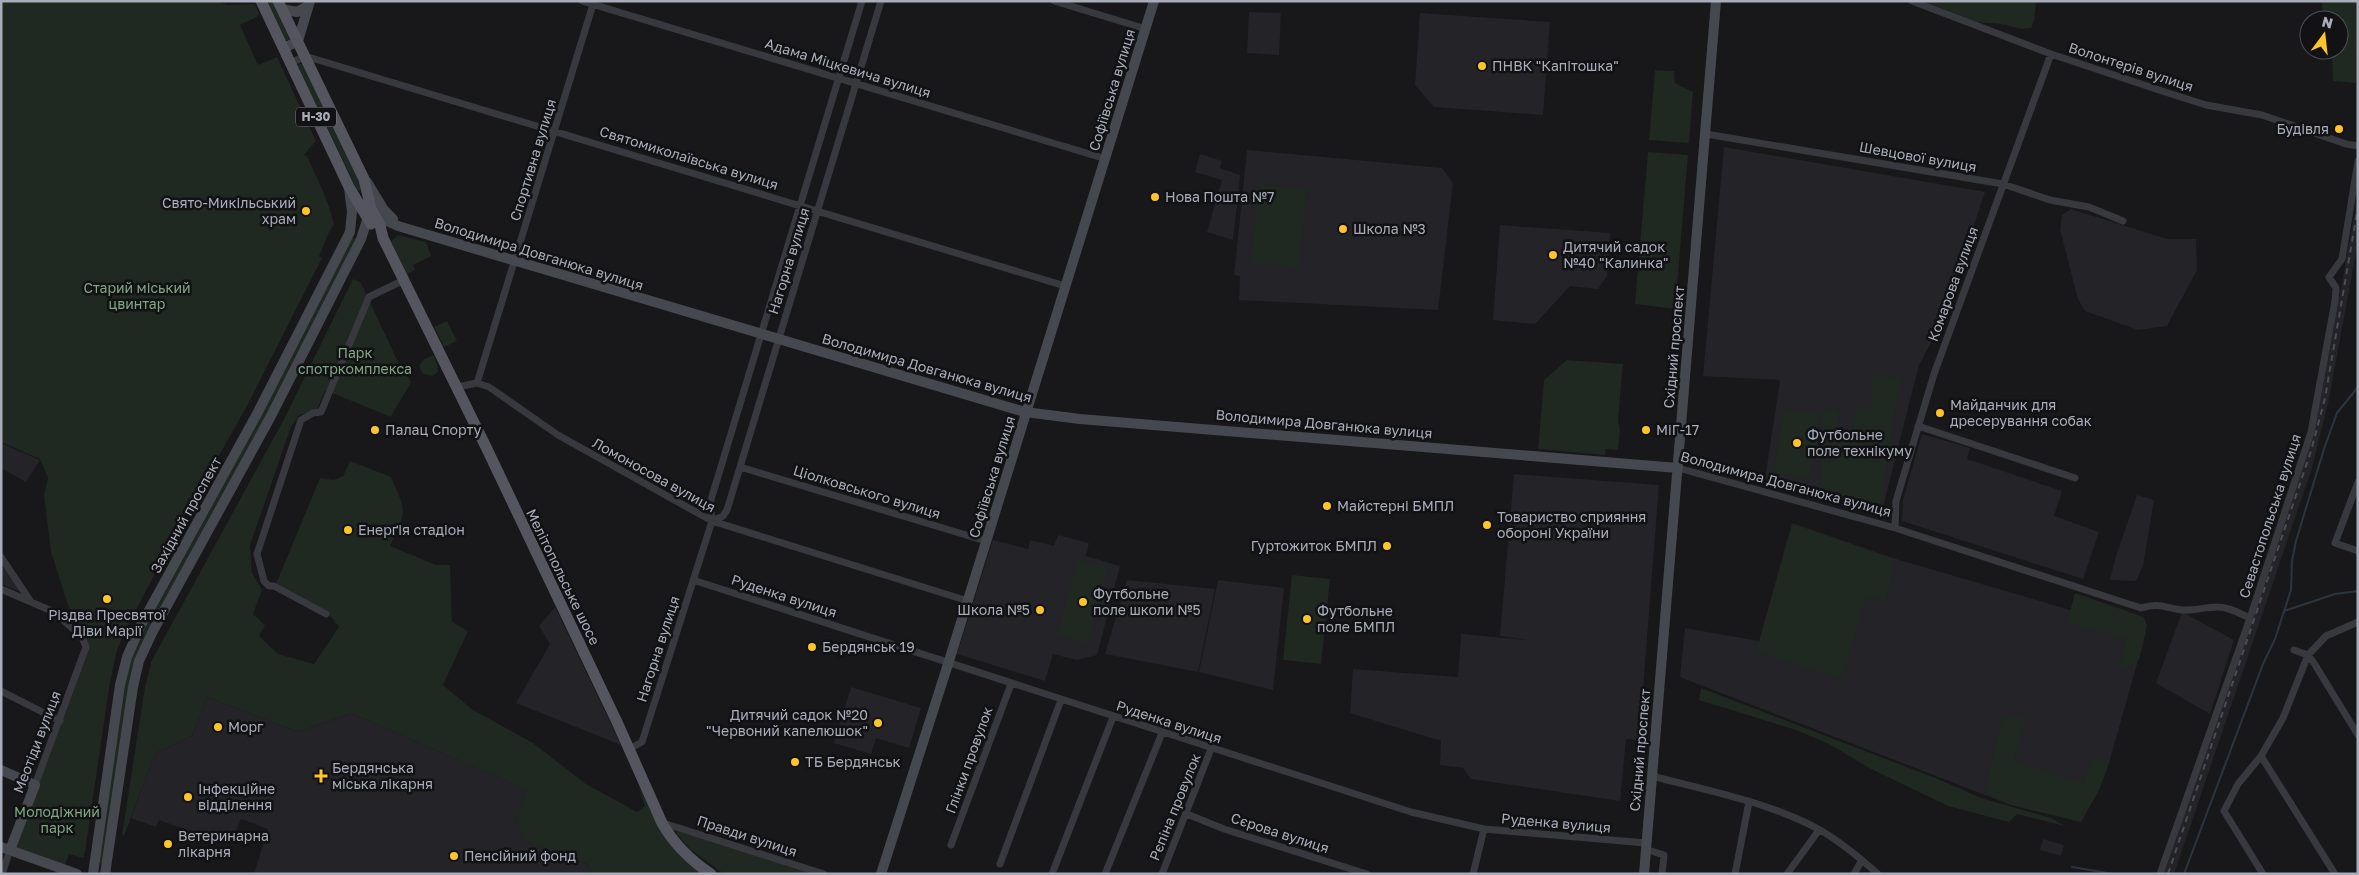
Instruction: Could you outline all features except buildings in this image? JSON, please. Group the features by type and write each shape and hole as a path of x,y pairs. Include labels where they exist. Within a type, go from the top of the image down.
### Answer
{"main road":[{"name":"Н-30","path":"261,1 349,187"},
{"name":"Софіївська вулиця","path":"881,874 968,601 1154,1"},
{"name":"Східний проспект","path":"1644,874 1716,1"},
{"path":"284,48 298,41 309,4"},
{"path":"280,5 297,12 309,4"},
{"name":"Мелітопольське шосе","path":"280,5 364,179 373,220 457,387 629,749 662,823 671,838 688,857 711,874"},
{"path":"364,179 384,210 398,226"},
{"path":"349,187 373,220 398,226"},
{"name":"Західний проспект","path":"93,874 111,738 127,657 141,624 258,412 350,232 352,212 349,187"},
{"path":"373,220 387,221 398,226"},
{"name":"Західний проспект","path":"105,874 124,740 139,662 153,631 271,416 361,239 373,220"},
{"name":"Володимира Довганюка вулиця","path":"398,226 1026,412 1080,419 1678,468"},
{"path":"1,770 35,785"},
{"name":"Меотіди вулиця","path":"6,848 35,785"},
{"path":"6,848 77,874"}],"street":[{"name":"Адама Міцкевича вулиця","path":"582,1 594,3 856,84 1106,158"},
{"name":"Нагорна вулиця","path":"629,749 642,742 712,521 710,503 862,1"},
{"name":"Нагорна вулиця","path":"712,521 723,516 727,510 881,1"},
{"path":"1054,1 1146,29"},
{"name":"Волонтерів вулиця","path":"1912,1 2051,54 2206,105 2262,115 2346,144 2358,146"},
{"name":"Спортивна вулиця","path":"477,383 594,3"},
{"name":"Комарова вулиця","path":"1895,528 1896,501 1937,367 2051,54"},
{"path":"291,63 305,56"},
{"name":"Святомиколаївська вулиця","path":"305,56 800,204 1065,286"},
{"name":"Шевцової вулиця","path":"1706,134 2003,184 2050,200 2088,207 2123,221"},
{"name":"Севастопольська вулиця","path":"2160,874 2250,618 2311,432 2335,301 2336,288 2328,277 2342,259 2358,161"},
{"path":"326,614 274,586 269,586 264,581 257,554 301,420 313,413 321,412 369,296 404,280"},
{"path":"457,387 477,383"},
{"name":"Ломоносова вулиця","path":"477,383 489,387 558,435 712,521 968,601"},
{"path":"1918,426 2075,478"},
{"name":"Ціолковського вулиця","path":"740,467 986,541"},
{"name":"Володимира Довганюка вулиця","path":"1678,468 1895,528 2141,608 2160,604 2181,610 2215,607 2230,608 2250,618"},
{"path":"2358,482 2335,543 2358,551"},
{"path":"2,557 31,602"},
{"name":"Руденка вулиця","path":"693,580 949,661 1011,684 1211,749 1412,812 1484,829 1646,846"},
{"path":"1,589 31,602"},
{"name":"Меотіди вулиця","path":"31,602 54,612 82,637 86,647 35,785"},
{"path":"2263,874 2224,811 2238,784 2261,756 2283,718 2308,655 2326,636 2358,622"},
{"path":"2294,650 2308,655 2358,735"},
{"name":"Глінки провулок","path":"951,845 1011,684"},
{"path":"1,691 60,720"},
{"path":"1000,864 1061,700"},
{"path":"1052,874 1112,717"},
{"path":"1105,874 1162,733"},
{"name":"Рєпіна провулок","path":"1162,874 1211,749"},
{"path":"2261,756 2335,874"},
{"path":"1652,776 1750,802 1784,814 1819,830 1862,860 1878,874"},
{"path":"1735,874 1750,802"},
{"name":"Сєрова вулиця","path":"1186,814 1224,829 1367,874"},
{"name":"Правди вулиця","path":"662,823 824,874"},
{"path":"1473,874 1484,829"},
{"path":"1787,874 1819,830"},
{"path":"1646,846 1664,855 1662,874"},
{"name":"Меотіди вулиця","path":"2,874 6,848"},
{"path":"1854,874 1862,860"}],"shaded area":[{"path":"1249,12 1281,13 1279,55 1247,53"},
{"name":"ПНВК \"Капітошка\"","path":"1420,13 1550,22 1543,115 1434,107 1415,85"},
{"path":"1724,147 1985,192 1942,322 1919,365 1882,511 1765,479 1780,380 1703,376"},
{"name":"Школа №3","path":"1247,150 1442,168 1453,183 1438,310 1239,300 1240,276 1234,275"},
{"path":"1200,154 1222,161 1220,168 1240,175 1233,240 1207,232 1222,180 1195,172"},
{"path":"2358,195 2358,242 2329,399 2311,471 2174,874 2164,874 2321,397"},
{"path":"2071,209 2167,239 2196,239 2197,270 2167,326 2138,330 2085,311 2078,299 2060,230 2062,215"},
{"name":"Дитячий садок №40 \"Калинка\"","path":"1500,225 1610,233 1607,276 1598,289 1570,286 1535,324 1493,320"},
{"path":"1922,434 1970,448 1967,459 2062,491 2054,516 2099,532 2083,579 1902,521 1903,500"},
{"path":"1,443 40,460 26,482 1,468"},
{"path":"1514,474 1659,485 1639,740 1626,739 1620,801 1471,779 1463,768 1440,765 1441,741 1350,713 1353,669 1458,677 1461,634 1527,640 1500,636"},
{"path":"2137,495 2154,500 2143,566 2136,581 2110,580 2116,556"},
{"path":"1792,523 1896,559 2146,632 2109,763 2099,790 2081,822 2011,805 1680,677 1685,628 1759,641"},
{"name":"Школа №5","path":"1058,535 1089,543 1086,556 1120,566 1097,655 1077,660 1053,654 1045,681 957,654 993,540 1028,549 1030,540 1054,546"},
{"path":"1,559 21,592 1,584"},
{"path":"1127,580 1215,589 1198,672 1105,654"},
{"path":"1218,580 1284,588 1273,690 1199,672"},
{"path":"555,607 621,745 516,703 550,644 539,626"},
{"path":"2182,612 2234,640 2210,714 2156,683"},
{"name":"Дитячий садок №20 \"Червоний капелюшок\"","path":"851,687 921,708 909,748 876,738 871,754 834,743"},
{"name":"Бердянська міська лікарня","path":"207,697 298,732 351,713 528,790 516,821 559,855 589,865 591,874 254,874 268,829 241,819 233,838 230,837 227,844 159,820 156,827 131,818 152,761 158,752 192,736"},
{"path":"2043,839 2064,845 2061,856 2040,850"}],"green space":[{"name":"Старий міський цвинтар","path":"1,1 216,1 227,5 255,4 259,14 257,17 240,25 258,65 277,57 316,141 304,155 307,156 322,190 334,225 327,236 319,256 322,258 247,406 186,514 124,633 117,650 110,682 85,852 83,858 69,854 65,865 16,847 86,647 68,605 51,552 44,495 48,478 40,459 1,442"},
{"path":"266,1 274,1 291,37 288,40 285,40"},
{"path":"1923,1 2036,1 2034,21 2031,28 2022,29 2001,24 1976,22"},
{"path":"2322,1 2358,1 2356,83 2333,81 2332,60 2349,60 2349,10 2322,10"},
{"path":"303,64 363,187 361,191 357,190 298,66"},
{"path":"1655,70 1674,71 1675,83 1693,92 1689,143 1649,140"},
{"path":"1648,152 1688,155 1675,309 1635,304"},
{"path":"1258,184 1307,189 1299,268 1251,263"},
{"path":"398,235 426,242 431,256 413,265 415,270 407,274 391,241"},
{"path":"351,237 355,239 267,415 149,629 103,864 99,863 125,685 131,658 263,413"},
{"name":"Парк спотркомплекса","path":"353,279 361,283 399,364 401,364 411,382 391,417 325,390 317,410 299,415 291,427 250,545 252,573 262,590 253,614 265,625 259,636 278,654 314,664 339,627 326,611 276,584 320,478 334,480 343,476 350,461 391,477 400,498 403,512 400,525 390,546 436,565 450,565 452,622 468,631 443,685 473,710 533,743 586,784 637,812 645,806 638,784 663,834 679,855 703,874 591,874 589,865 528,842 516,821 527,790 351,713 298,732 207,697 192,736 158,752 152,761 124,836 122,835 145,687 151,662 283,421"},
{"path":"447,321 457,341 444,347 434,327"},
{"path":"433,355 438,372 432,376 422,373 419,366 424,359"},
{"path":"1567,360 1623,364 1618,421 1620,429 1618,450 1606,449 1605,455 1538,449 1544,380"},
{"path":"1872,375 1900,377 1881,506 1820,492 1823,409 1839,411 1837,434 1853,434 1855,407 1871,407"},
{"name":"Футбольне поле технікуму","path":"1784,408 1820,414 1810,479 1773,473"},
{"path":"1793,524 1895,560 1886,602 1867,597 1842,679 1756,652"},
{"name":"Футбольне поле школи №5","path":"1077,560 1108,568 1088,644 1057,635"},
{"name":"Футбольне поле БМПЛ","path":"1292,575 1330,579 1321,664 1283,660"},
{"path":"2075,593 2144,617 2147,626 2139,660 2127,668 2118,668 2126,643 2124,639 2067,623"},
{"path":"1701,688 1938,779 1981,798 2051,818 2065,826 2017,814 2009,822 1948,806 1871,769 1829,744 1796,730 1699,700"},
{"path":"2002,717 2026,718 2014,761 2084,784 2093,757 2109,763 2099,790 2081,822 2011,805 1985,792"},
{"path":"677,831 816,874 724,874 690,849 677,834"}],"waterway":[{"path":"2184,874 2263,664 2275,639 2291,590 2292,561 2296,541 2324,449 2337,413 2358,387"},
{"path":"2284,611 2335,594 2358,591"},
{"path":"2072,867 2113,874"}],"railway":[{"path":"2168,874 2311,451 2325,398 2358,207"}],"place":[{"name":"ПНВК \"Капітошка\"","path":"1482,66"},
{"name":"Будівля","path":"2339,129"},
{"name":"Нова Пошта №7","path":"1155,197"},
{"name":"Свято-Микільський храм","path":"306,211"},
{"name":"Школа №3","path":"1343,229"},
{"name":"Дитячий садок №40 \"Калинка\"","path":"1553,255"},
{"name":"Майданчик для дресерування собак","path":"1940,413"},
{"name":"Палац Спорту","path":"375,430"},
{"name":"МіГ-17","path":"1646,430"},
{"name":"Футбольне поле технікуму","path":"1797,443"},
{"name":"Майстерні БМПЛ","path":"1327,506"},
{"name":"Товариство сприяння обороні України","path":"1487,525"},
{"name":"Енерґія стадіон","path":"348,530"},
{"name":"Гуртожиток БМПЛ","path":"1387,546"},
{"name":"Різдва Пресвятої Діви Марії","path":"107,599"},
{"name":"Футбольне поле школи №5","path":"1083,602"},
{"name":"Школа №5","path":"1040,610"},
{"name":"Футбольне поле БМПЛ","path":"1307,619"},
{"name":"Бердянськ 19","path":"812,647"},
{"name":"Дитячий садок №20 \"Червоний капелюшок\"","path":"878,723"},
{"name":"Морг","path":"218,727"},
{"name":"ТБ Бердянськ","path":"795,762"},
{"name":"Бердянська міська лікарня","path":"321,776"},
{"name":"Інфекційне відділення","path":"188,797"},
{"name":"Ветеринарна лікарня","path":"168,844"},
{"name":"Пенсійний фонд","path":"454,856"}],"park label":[{"name":"Молодіжний парк","path":"57,820"}]}
